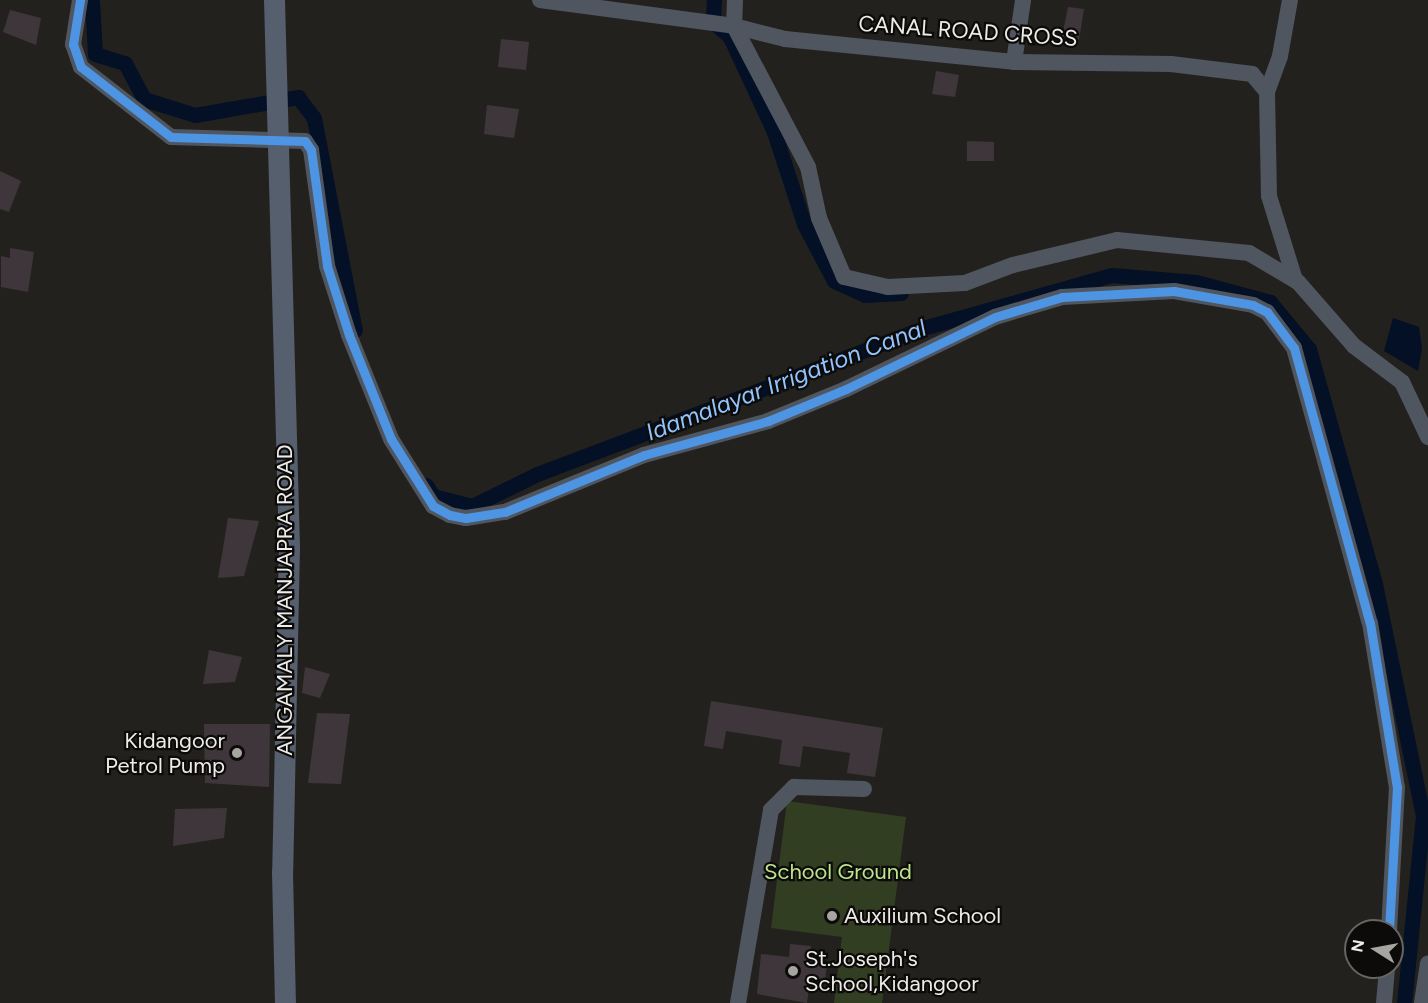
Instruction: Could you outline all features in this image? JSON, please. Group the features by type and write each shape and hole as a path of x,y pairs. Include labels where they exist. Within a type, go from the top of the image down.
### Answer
{"main road":[{"name":"ANGAMALY MANJAPRA ROAD","path":"274,0 272,26 280,197 289,546 282,872 285,1003"}],"street":[{"path":"80,0 73,44 81,67 171,137 277,133 305,141 311,150 333,289 391,439 432,506 466,518 506,512 644,455 788,413 995,317 1062,297 1174,291 1253,304 1267,312 1294,348 1370,623 1397,787 1390,919"},
{"name":"CANAL ROAD CROSS","path":"540,0 734,26 785,39 1014,62 1171,64 1252,75 1267,92"},
{"path":"735,0 734,26 808,166 819,218 844,277 888,287 965,283 1012,265 1117,240 1249,253 1295,280 1354,346 1402,382 1428,437"},
{"path":"1014,62 1023,0"},
{"path":"1290,0 1280,56 1267,92 1269,196 1295,280"},
{"path":"738,1003 771,810 794,787 864,789"},
{"path":"1422,1003 1428,963"},
{"path":"1384,1003 1386,979"}],"green space":[{"name":"School Ground","path":"787,801 906,817 882,1003 834,1003 842,937 771,928"}],"water":[{"path":"1393,318 1419,327 1422,349 1418,371 1384,351"}],"building":[{"path":"1068,7 1084,9 1079,40 1062,37"},
{"path":"10,10 41,18 36,45 3,32"},
{"path":"501,39 529,42 526,70 498,67"},
{"path":"936,71 959,75 955,97 932,94"},
{"path":"487,105 519,109 514,138 484,134"},
{"path":"967,141 994,142 994,161 967,161"},
{"path":"0,171 21,181 9,212 0,209"},
{"path":"10,248 34,252 28,292 1,287 1,256 10,258"},
{"path":"228,518 259,521 244,576 218,578"},
{"path":"209,650 242,657 235,682 203,684"},
{"path":"305,667 330,674 320,698 302,693"},
{"path":"711,701 883,728 875,777 847,773 850,753 803,746 800,767 779,764 782,740 726,731 723,749 704,746"},
{"path":"317,713 350,714 341,784 308,783"},
{"name":"Kidangoor Petrol Pump","path":"204,724 270,724 269,787 205,783"},
{"path":"227,808 224,838 173,846 175,809"},
{"name":"St.Joseph's School,Kidangoor","path":"790,944 811,946 809,961 827,963 825,982 810,980 807,1003 757,994 761,954 789,957"}],"waterway":[{"name":"Idamalayar Irrigation Canal","path":"92,0 95,54 125,63 144,99 195,115 298,97 314,118 355,330"},
{"path":"714,0 713,22 730,37 774,132 804,224 834,281 865,295 901,293"},
{"name":"Idamalayar Irrigation Canal","path":"426,485 433,496 472,506 537,474 923,328 1112,275 1196,282 1270,302 1309,349 1375,584 1423,816 1404,1003"}],"cycle path":[{"path":"80,0 73,44 81,67 171,137 305,141 311,150 327,266 349,335 391,439 433,506 450,515 466,518 505,512 644,455 768,421 846,389 995,317 1062,297 1174,291 1253,305 1267,312 1294,348 1370,623 1397,787 1390,919"}],"place":[{"name":"Kidangoor Petrol Pump","path":"237,753"},
{"name":"Auxilium School","path":"832,916"},
{"name":"St.Joseph's School,Kidangoor","path":"793,971"}]}
